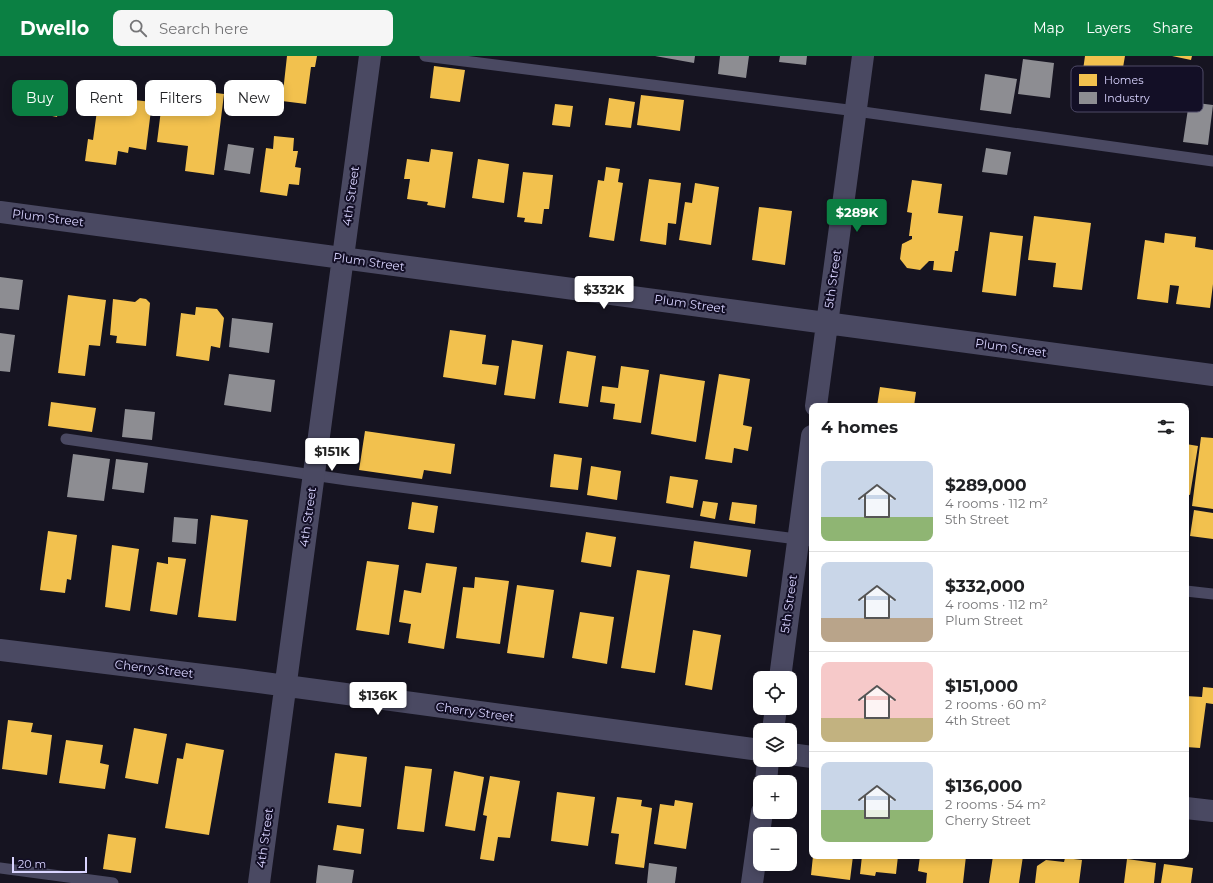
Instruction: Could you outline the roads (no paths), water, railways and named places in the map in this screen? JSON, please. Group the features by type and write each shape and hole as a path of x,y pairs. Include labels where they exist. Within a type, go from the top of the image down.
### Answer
{"street":[{"name":"4th Street","path":"259,883 370,56"},
{"name":"5th Street","path":"816,403 863,56"},
{"name":"Plum Street","path":"0,212 1213,375"},
{"name":"5th Street","path":"781,671 805,540 809,481"},
{"name":"Cherry Street","path":"0,650 286,686 753,749"},
{"path":"797,755 809,757"},
{"path":"1189,808 1213,811"},
{"path":"752,883 761,819"}],"lane":[{"path":"425,56 856,111 1213,161"},
{"path":"66,439 314,475 805,540"},
{"path":"1189,591 1213,594"},
{"path":"0,868 113,883"}]}
